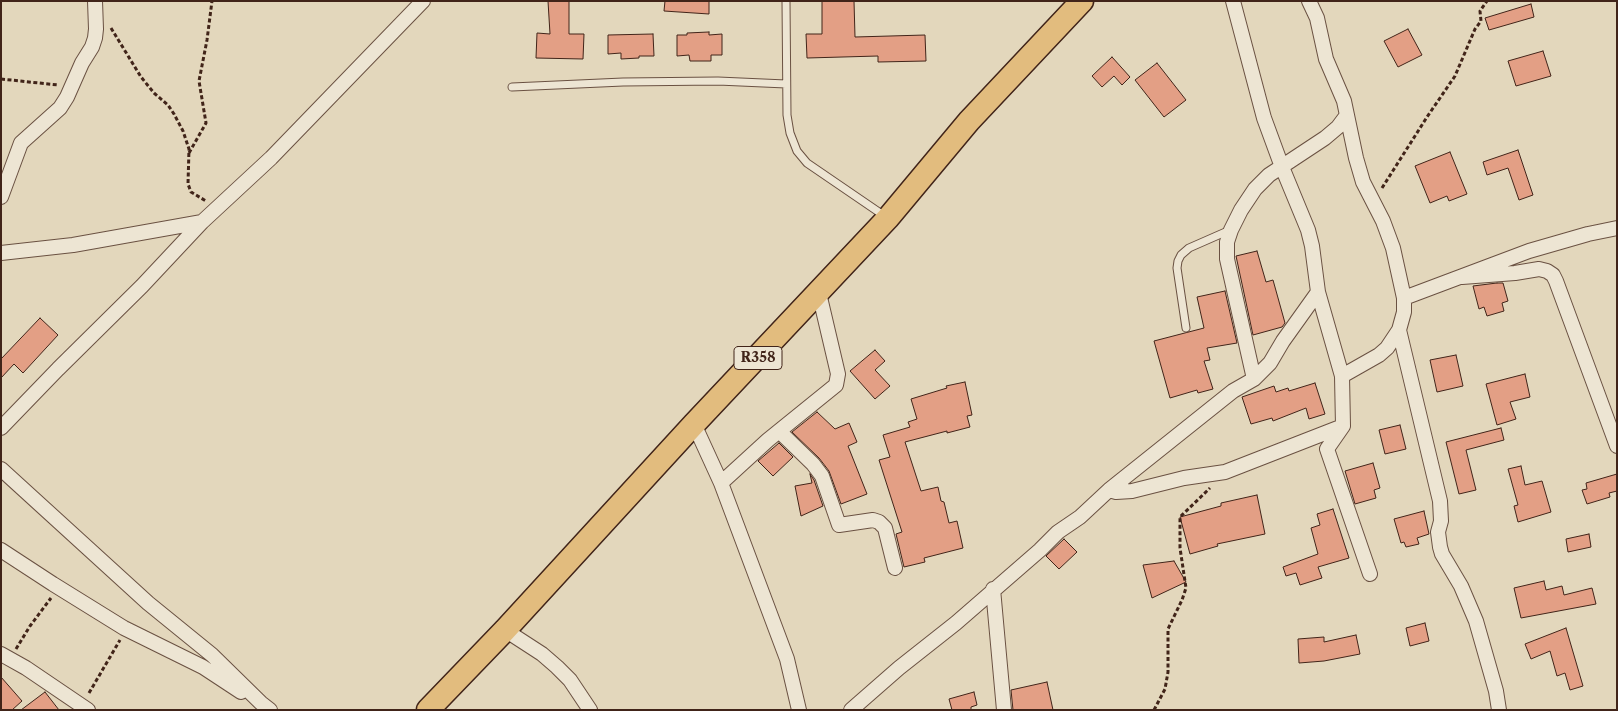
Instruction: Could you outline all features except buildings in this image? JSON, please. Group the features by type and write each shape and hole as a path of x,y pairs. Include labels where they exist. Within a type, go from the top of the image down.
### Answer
{"main road":[{"name":"R358","path":"428,710 505,630 694,424 819,293 888,218 969,122 1082,1"}],"street":[{"path":"1,428 142,286 202,222 271,158 423,1"},
{"path":"1233,1 1264,118 1308,230 1316,261 1318,292 1342,376 1343,426 1327,449 1370,574"},
{"path":"1309,1 1317,18 1326,59 1344,101 1360,174 1383,221 1393,248 1404,298 1404,312 1399,330 1387,348 1378,356 1342,376"},
{"path":"1,197 21,143 60,108 96,38 95,3"},
{"path":"1254,379 1227,259 1227,242 1231,230 1255,189 1268,175 1325,138 1338,127 1347,115"},
{"path":"1,253 73,245 202,222"},
{"path":"1404,298 1530,251 1588,234 1617,228"},
{"path":"1462,277 1539,269 1547,271 1552,275 1556,281 1617,446"},
{"path":"851,710 1040,550 1058,532 1080,517 1109,490 1233,391 1254,379 1270,363 1282,341 1318,292"},
{"path":"721,483 779,431 836,385 838,374 819,293"},
{"path":"1399,330 1440,501 1441,521 1438,532 1442,554 1460,586 1476,621 1496,691 1499,710"},
{"path":"694,424 721,483 787,659 799,710"},
{"path":"1109,490 1116,492 1132,491 1184,478 1225,472 1343,426"},
{"path":"779,431 813,464 822,476 839,525 873,520 879,522 884,528 895,568"},
{"path":"1,469 148,603 212,655 261,707"},
{"path":"1,550 126,629 202,667 242,692 261,707"},
{"path":"993,589 1004,710"},
{"path":"505,630 542,654 557,667 570,680 590,710"},
{"path":"6,657 26,668 85,708"}],"lane":[{"path":"786,1 787,115 790,133 797,151 807,163 888,218"},
{"path":"512,87 623,82 718,81 786,84"},
{"path":"1186,328 1177,268 1178,261 1181,255 1189,248 1231,230"}],"path":[{"path":"189,154 206,123 199,81 212,1"},
{"path":"1373,202 1406,148 1455,76 1475,29 1481,21 1480,11 1487,1"},
{"path":"95,3 141,77 154,93 168,105 183,131 189,148 188,184 191,192 218,208"},
{"path":"1,79 72,86"},
{"path":"1154,710 1165,689 1168,672 1168,629 1186,588 1180,548 1180,517 1225,472"},
{"path":"6,657 43,611 58,587"},
{"path":"85,708 126,629"}]}
